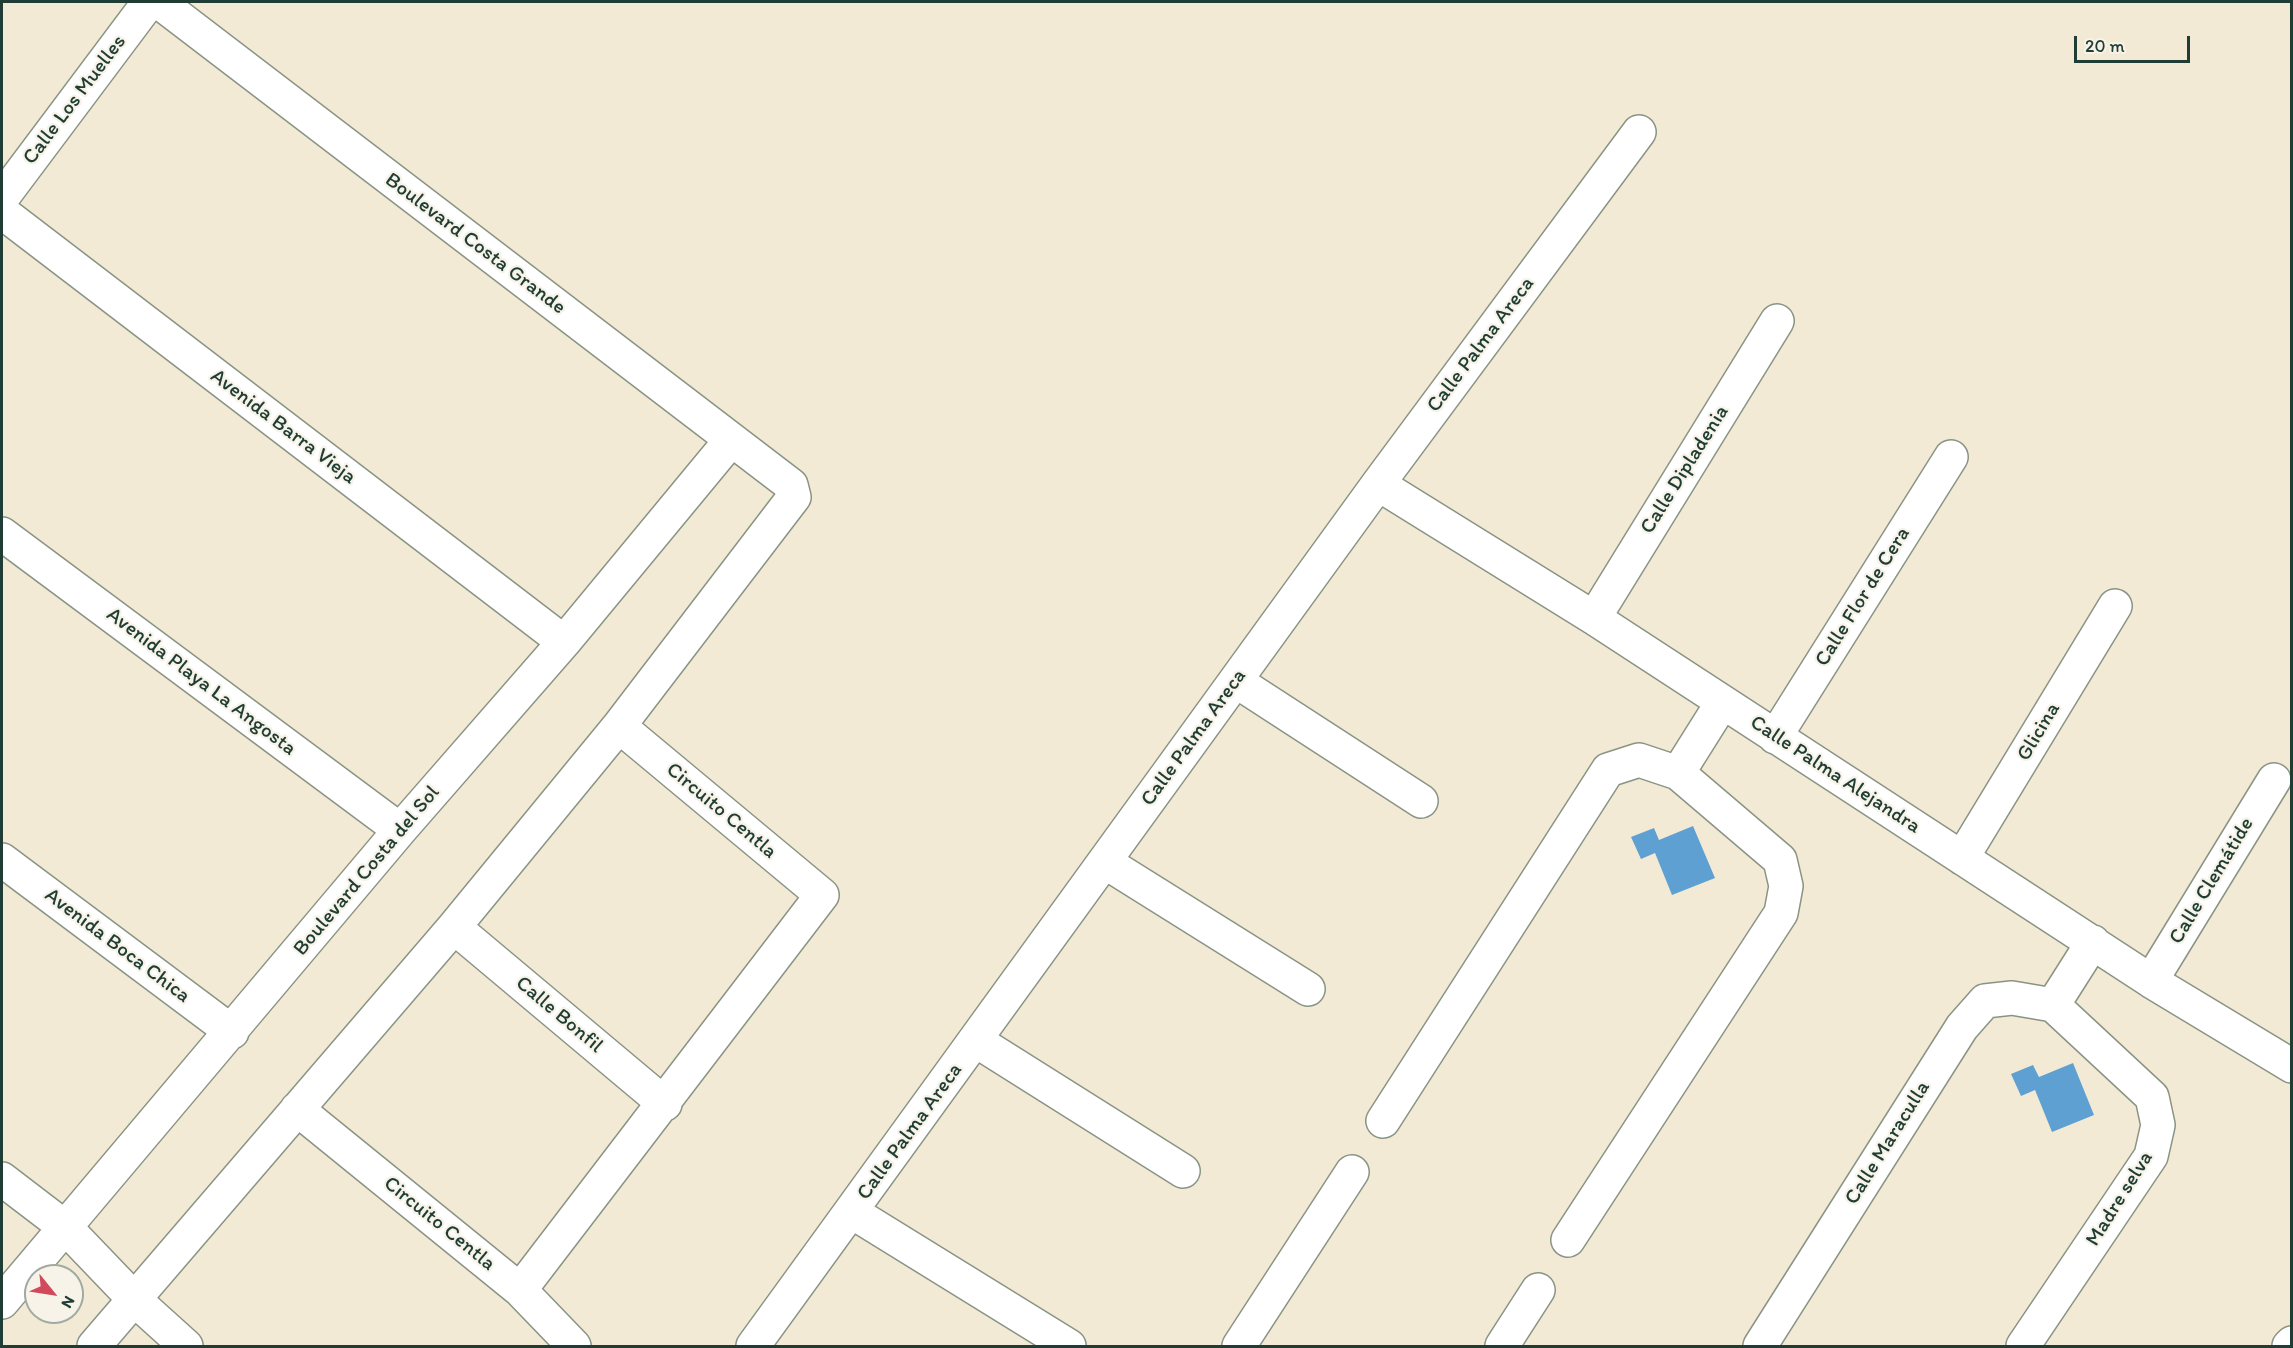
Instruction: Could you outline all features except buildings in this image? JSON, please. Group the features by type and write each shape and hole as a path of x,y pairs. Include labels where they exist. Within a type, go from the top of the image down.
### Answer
{"street":[{"name":"Calle Los Muelles","path":"2,198 149,2"},
{"name":"Boulevard Costa Grande","path":"159,2 791,485 794,497 619,726"},
{"name":"Calle Palma Areca","path":"753,1347 1378,484 1639,132"},
{"name":"Avenida Barra Vieja","path":"2,212 564,642"},
{"name":"Calle Dipladenia","path":"1594,618 1777,321"},
{"name":"Boulevard Costa del Sol","path":"2,1302 400,830 564,642 731,440"},
{"name":"Calle Flor de Cera","path":"1775,737 1951,457"},
{"name":"Calle Palma Alejandra","path":"1378,484 1594,618 2151,981 2292,1066"},
{"name":"Avenida Playa La Angosta","path":"2,534 400,830"},
{"name":"Glicina","path":"1962,858 2115,606"},
{"path":"1236,681 1421,801"},
{"path":"1678,773 1722,703"},
{"path":"94,1347 454,927 619,726"},
{"name":"Circuito Centla","path":"619,726 822,895 665,1104"},
{"path":"1383,1121 1608,770 1639,760 1678,773 1780,860 1786,886 1782,913 1568,1240"},
{"name":"Calle Clemátide","path":"2151,981 2274,780"},
{"name":"Avenida Boca Chica","path":"2,860 232,1032"},
{"path":"1105,862 1308,989"},
{"name":"Calle Bonfil","path":"454,927 665,1104"},
{"path":"2053,1005 2093,942"},
{"name":"Calle Maraculla","path":"1760,1347 1962,1027 1985,1001 2012,998 2053,1005"},
{"name":"Madre selva","path":"2024,1347 2151,1156 2158,1125 2152,1097 2053,1005"},
{"path":"975,1040 1183,1171"},
{"path":"520,1290 665,1104"},
{"name":"Circuito Centla","path":"297,1109 520,1290 574,1347"},
{"path":"1239,1347 1352,1172"},
{"path":"2,1179 66,1228 135,1300 186,1347"},
{"path":"852,1212 1069,1347"},
{"path":"1502,1347 1538,1290"},
{"path":"2289,1347 2292,1343"}],"water":[{"path":"1693,826 1715,878 1672,895 1655,853 1641,859 1631,837 1654,828 1659,840"},
{"path":"2073,1063 2094,1115 2052,1132 2035,1090 2021,1096 2011,1074 2033,1065 2039,1077"}]}
